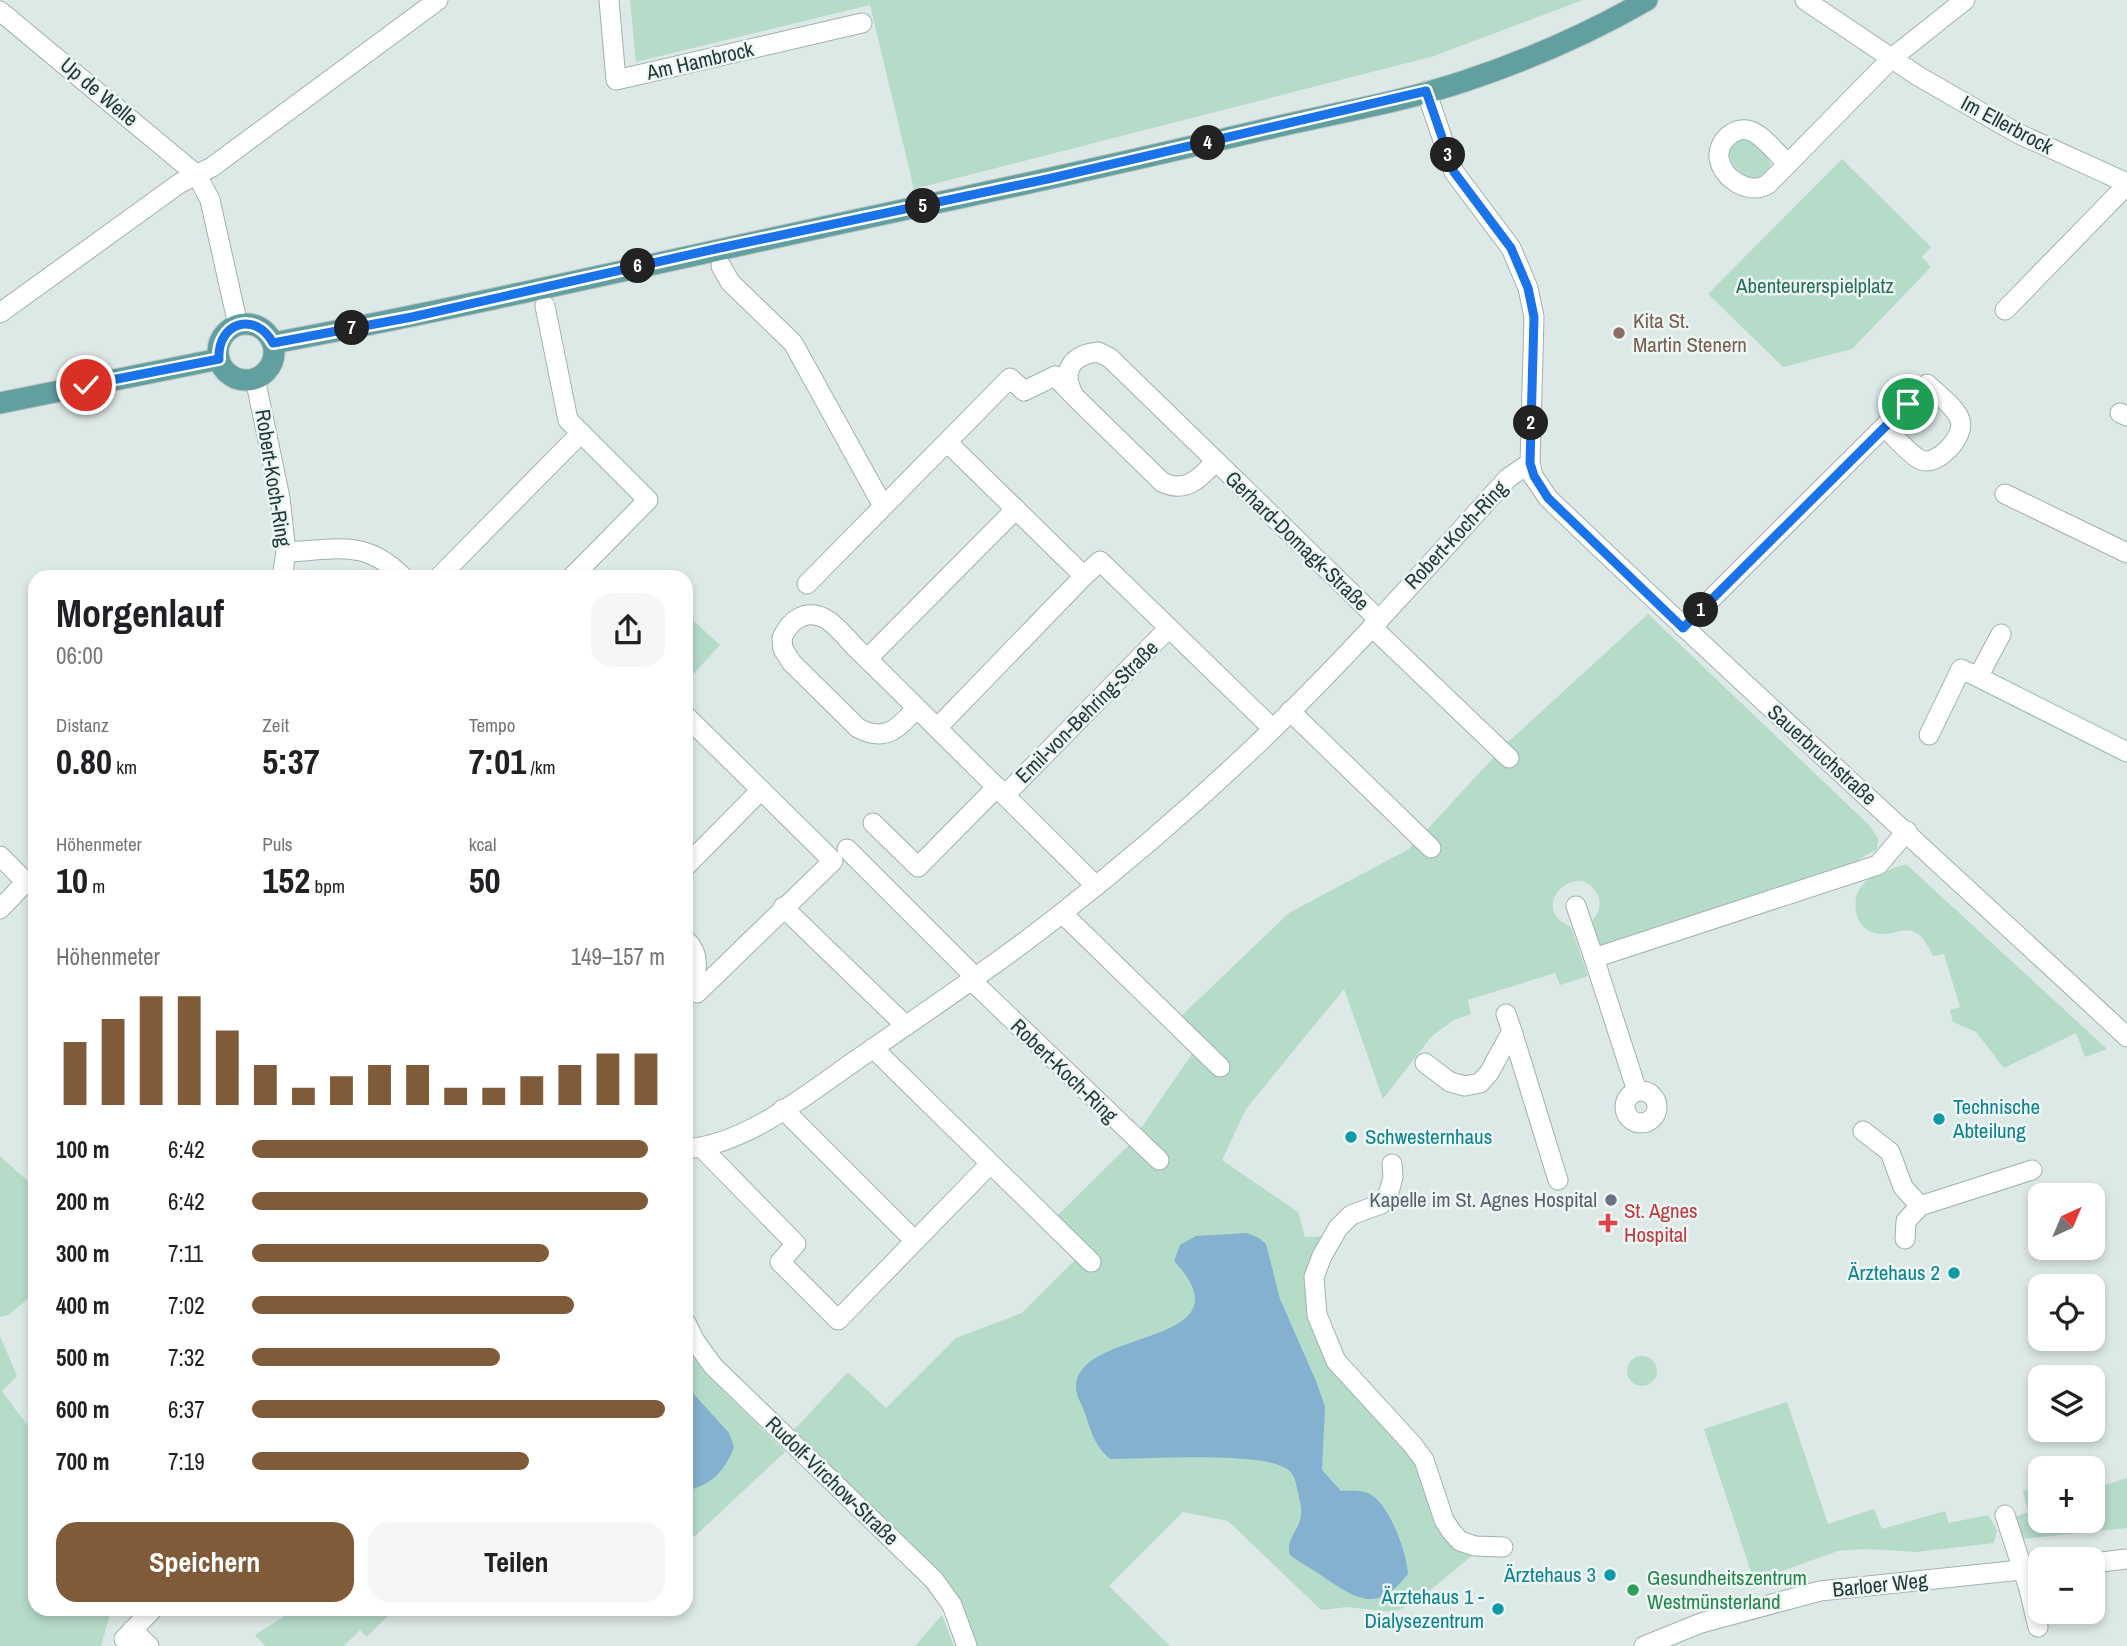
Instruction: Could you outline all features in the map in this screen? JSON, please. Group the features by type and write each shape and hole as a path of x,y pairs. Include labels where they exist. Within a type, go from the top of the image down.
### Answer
{"main road":[{"path":"273,343 412,317 715,249 1052,178 1464,82 1579,37 1647,0"},
{"path":"252,324 261,328 273,343 270,367 255,378 244,380 233,376 224,369 219,359 218,348 222,338 238,325 252,324"},
{"path":"0,404 219,359"}],"street":[{"path":"0,313 180,183 212,167 438,0"},
{"name":"Am Hambrock","path":"609,0 616,80 862,23"},
{"name":"Im Ellerbrock","path":"1805,0 1917,76 2017,133 2127,184 2005,310"},
{"path":"1788,164 1892,58 1965,0"},
{"name":"Up de Welle","path":"0,11 197,175 210,200 238,325"},
{"path":"1426,91 1454,172 1511,248 1528,288 1534,317 1530,463"},
{"path":"721,266 730,282 793,343 883,506"},
{"path":"545,306 568,420 648,500 579,570"},
{"name":"Gerhard-Domagk-Straße","path":"1076,397 1068,386 1067,374 1074,360 1098,352 1110,358 1216,461 1375,624"},
{"name":"Gerhard-Domagk-Straße","path":"947,442 1010,379 1024,391 1055,376 1162,482 1172,487 1183,487 1195,481 1216,461"},
{"name":"Robert-Koch-Ring","path":"255,378 281,498 286,552 283,570"},
{"path":"1683,628 1885,427"},
{"path":"446,570 581,433"},
{"path":"807,584 947,442 1084,576 937,727"},
{"name":"Robert-Koch-Ring","path":"990,1164 838,1320 779,1262 796,1244 693,1148 760,1124 973,979 1096,886 1167,826 1273,729 1375,624 1508,478 1530,463"},
{"name":"Sauerbruchstraße","path":"1530,463 1534,476 1548,498 1683,628 1907,831 2127,1037"},
{"path":"2005,494 2127,553"},
{"path":"867,659 1016,509"},
{"path":"286,552 366,551 383,559 395,570"},
{"name":"Emil-von-Behring-Straße","path":"1084,576 1100,561 1273,729"},
{"name":"Emil-von-Behring-Straße","path":"917,708 899,727 886,734 872,736 858,728 792,663 783,649 782,638 787,627 795,619 805,615 826,619 937,727 1096,886"},
{"path":"1375,624 1509,758"},
{"name":"Emil-von-Behring-Straße","path":"1000,791 1169,628"},
{"path":"1978,677 2001,634"},
{"path":"1929,735 1961,669 2127,752"},
{"path":"1290,711 1431,848"},
{"path":"693,727 833,861 697,993 693,990"},
{"path":"693,859 761,790"},
{"path":"873,823 918,867 1000,791"},
{"path":"1595,961 1878,865 1907,831"},
{"name":"Robert-Koch-Ring","path":"847,849 973,979 1159,1160"},
{"path":"0,856 28,881"},
{"path":"0,909 28,886"},
{"path":"1576,906 1637,1091"},
{"path":"783,907 906,1026"},
{"path":"1062,913 1220,1067"},
{"path":"693,950 698,961 693,976"},
{"path":"1425,1063 1450,1082 1465,1086 1480,1083 1489,1073 1509,1023 1558,1180"},
{"path":"873,1048 1091,1262"},
{"path":"783,1109 915,1241"},
{"path":"1863,1132 1890,1152 1903,1187 1920,1206"},
{"path":"1392,1164 1393,1177 1389,1192 1381,1204 1351,1215 1338,1228 1322,1256 1314,1277 1317,1315 1336,1361 1424,1460 1444,1520 1451,1531 1460,1541 1475,1546 1503,1547"},
{"path":"1905,1239 1906,1221 1920,1206 2032,1170"},
{"name":"Rudolf-Virchow-Straße","path":"693,1337 713,1366 934,1580 951,1605 967,1646"},
{"path":"2005,1515 2028,1563"},
{"path":"2105,1562 2127,1559"},
{"name":"Barloer Weg","path":"1644,1646 1701,1623 1819,1591 2028,1569"},
{"path":"148,1616 132,1638 149,1646"}],"green space":[{"path":"630,0 1583,0 1434,56 914,189 870,5 636,62"},
{"path":"1746,138 1767,155 1771,164 1763,179 1747,179 1732,164 1728,149 1733,142"},
{"name":"Abenteurerspielplatz","path":"1842,159 1931,247 1922,257 1931,267 1852,349 1783,367 1708,294"},
{"path":"1648,614 1869,825 1878,838 1877,849 1841,870 1601,947 1592,921 1599,909 1598,896 1590,885 1580,881 1570,883 1560,889 1554,898 1553,908 1558,918 1571,927 1588,976 1560,985 1555,973 1468,1000 1471,1014 1454,1020 1432,1036 1383,1099 1344,989 1246,1109 1222,1160 1298,1212 1305,1237 1331,1236 1313,1316 1408,1447 1475,1553 1415,1603 1393,1612 1347,1607 1321,1610 1228,1521 1183,1512 1109,1586 1170,1646 976,1646 961,1601 944,1576 792,1432 848,1372 886,1408 956,1338 1022,1313 1076,1259 1054,1219 1130,1144 1199,1044 1176,1021 1289,913 1409,849 1507,743"},
{"path":"693,620 720,645 693,674"},
{"path":"1906,864 2107,1049 2085,1057 2076,1033 2004,1068 1976,1032 1953,1022 1950,1010 1960,1007 1944,954 1933,956 1923,938 1913,931 1874,933 1864,927 1856,912 1856,899 1863,885 1883,872"},
{"path":"0,1156 28,1181 28,1298 9,1315 0,1317"},
{"path":"0,1336 17,1376 2,1391 28,1426 28,1616 109,1618 101,1646 0,1646"},
{"path":"1642,1356 1653,1360 1657,1371 1653,1382 1642,1386 1631,1382 1627,1371 1631,1360"},
{"path":"693,1358 785,1452 693,1536"},
{"path":"1787,1402 1828,1524 1874,1509 1882,1529 1945,1511 1949,1523 1988,1515 1997,1530 1994,1543 1916,1552 1866,1549 1838,1551 1754,1581 1704,1429"},
{"path":"2127,1478 2127,1528 2105,1530 2105,1485"},
{"path":"2028,1490 2028,1512 2023,1491"},
{"path":"2028,1512 2028,1533 2080,1533 2023,1539 2015,1517"},
{"path":"942,1615 954,1646 915,1646"},
{"path":"285,1616 387,1616 367,1637 360,1630 344,1646 265,1646 255,1635"}],"water":[{"path":"1247,1233 1266,1244 1280,1299 1325,1407 1322,1470 1341,1491 1365,1492 1376,1498 1396,1529 1408,1574 1398,1586 1379,1598 1361,1598 1351,1594 1290,1555 1289,1546 1300,1520 1301,1510 1295,1480 1287,1469 1274,1463 1230,1458 1110,1459 1096,1441 1078,1398 1080,1372 1098,1357 1176,1324 1192,1310 1193,1290 1174,1261 1180,1245 1196,1236"},
{"path":"693,1393 729,1433 734,1447 727,1463 717,1475 693,1488"}],"place":[{"name":"Kita St. Martin Stenern","path":"1619,333"},
{"name":"Technische Abteilung","path":"1939,1119"},
{"name":"Schwesternhaus","path":"1351,1137"},
{"name":"Kapelle im St. Agnes Hospital","path":"1611,1200"},
{"name":"St. Agnes Hospital","path":"1608,1223"},
{"name":"Ärztehaus 2","path":"1954,1273"},
{"name":"Ärztehaus 3","path":"1610,1575"},
{"name":"Gesundheitszentrum Westmünsterland","path":"1633,1590"},
{"name":"Ärztehaus 1 - Dialysezentrum","path":"1498,1609"}],"route":[{"path":"86,385 219,359 218,348 222,338 238,325 252,324 261,328 273,343 412,317 715,249 1052,178 1426,91 1454,172 1511,248 1528,288 1534,317 1530,463 1534,476 1548,498 1683,628 1908,404"}]}
